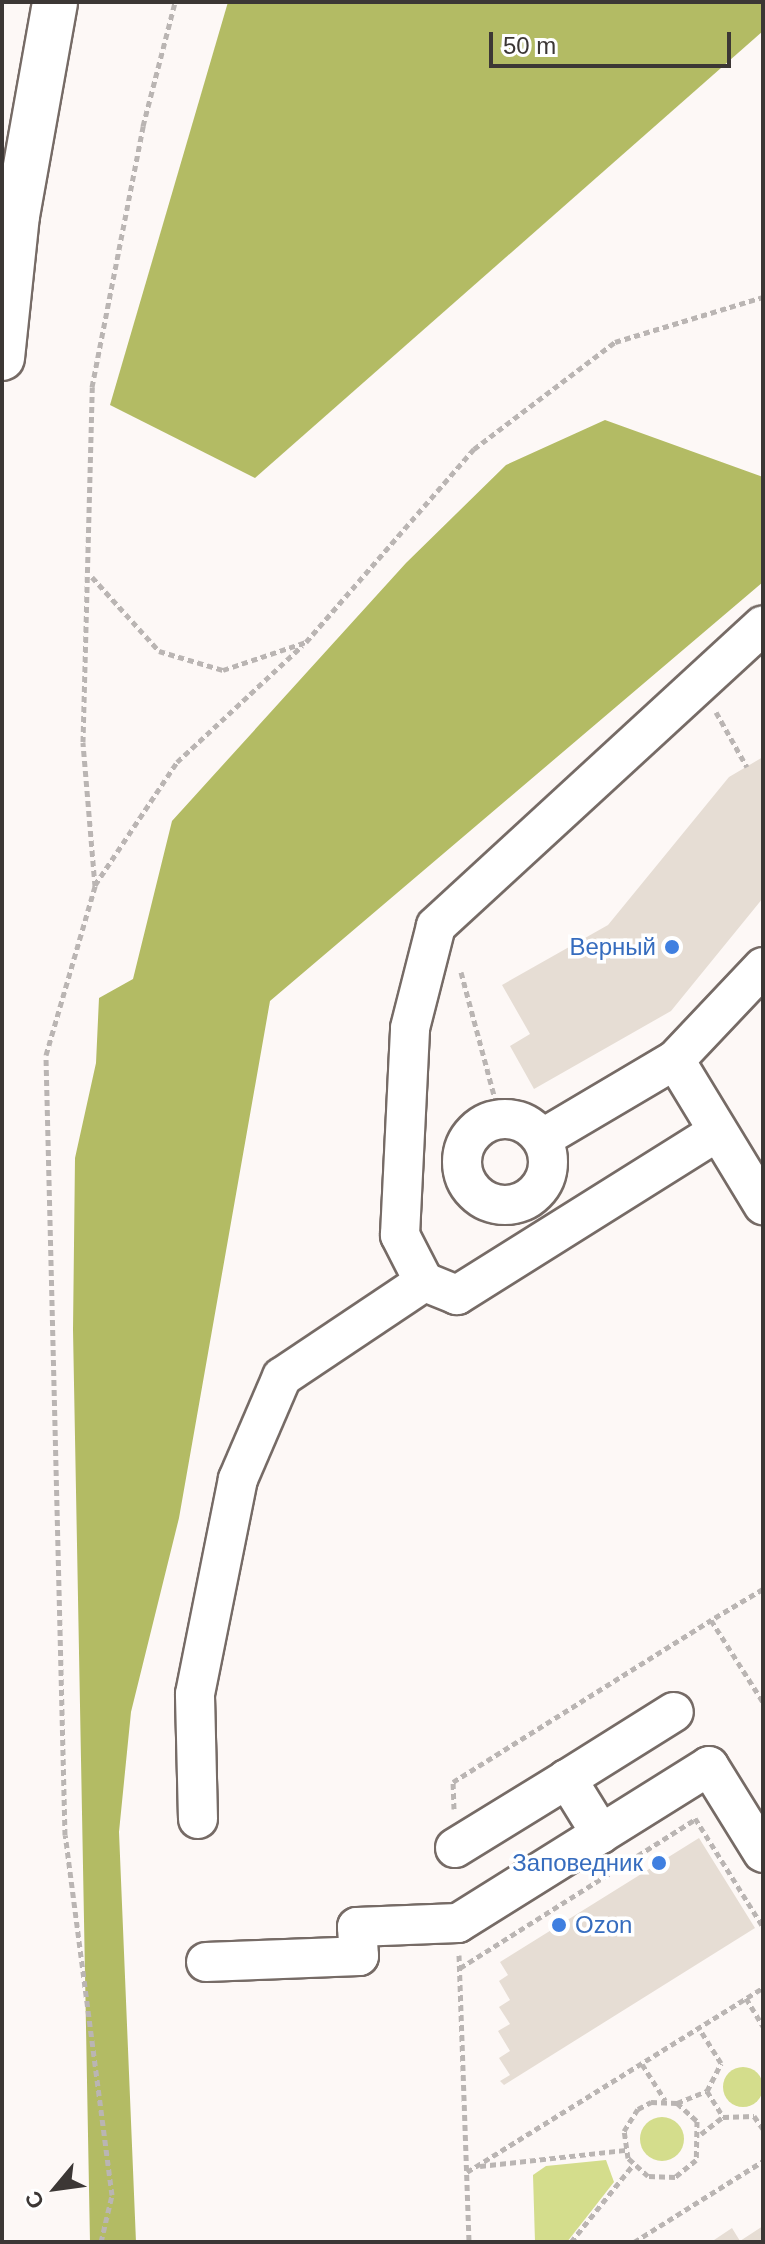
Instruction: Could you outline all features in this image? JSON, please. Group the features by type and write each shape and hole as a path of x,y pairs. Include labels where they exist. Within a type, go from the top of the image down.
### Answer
{"main road":[{"path":"2,358 17,216 55,2"}],"street":[{"path":"717,1132 457,1295 424,1282 400,1235 401,1131 410,1028 436,926 763,625"},
{"path":"543,1138 675,1060 763,967"},
{"path":"675,1060 763,1205"},
{"path":"500,1118 524,1122 543,1138 549,1162 542,1186 523,1202 499,1206 476,1195 463,1174 470,1139 500,1118"},
{"path":"198,1819 195,1694 238,1479 282,1377 424,1282"},
{"path":"455,1848 674,1712"},
{"path":"206,1962 359,1956 357,1927 458,1923 709,1766 763,1853"},
{"path":"567,1779 601,1834"}],"path":[{"path":"95,886 83,742 92,576 92,387 143,126 175,2"},
{"path":"101,2242 112,2195 65,1835 46,1055 95,886 177,762 306,642 474,449 615,342 763,297"},
{"path":"92,576 159,651 223,670 306,642"},
{"path":"705,714 726,700"},
{"path":"714,708 747,767"},
{"path":"458,959 500,1118"},
{"path":"455,1848 453,1782 763,1589"},
{"path":"711,1620 763,1702"},
{"path":"676,1787 763,1927"},
{"path":"460,1968 696,1819"},
{"path":"458,1923 469,2242"},
{"path":"467,2172 763,1988"},
{"path":"746,1998 763,2026"},
{"path":"699,2028 721,2063 707,2091 677,2103 665,2100 629,2119 626,2150 633,2164 648,2176 675,2177 696,2160 701,2134 723,2117 754,2116 763,2129"},
{"path":"642,2063 665,2100"},
{"path":"707,2091 723,2117"},
{"path":"677,2103 701,2134"},
{"path":"478,2166 626,2150"},
{"path":"634,2242 763,2161"},
{"path":"571,2242 633,2164"}],"green space":[{"path":"228,2 763,2 763,31 255,478 110,405"},
{"path":"605,420 763,477 763,582 270,1001 179,1518 131,1712 119,1832 136,2242 90,2242 73,1330 75,1158 96,1063 99,998 133,979 172,821 406,563 506,465"},
{"path":"743,2067 757,2073 763,2087 757,2101 743,2107 729,2101 723,2087 729,2073"},
{"path":"662,2117 678,2123 684,2139 678,2155 662,2161 646,2155 640,2139 646,2123"},
{"path":"606,2160 614,2182 567,2242 535,2242 533,2175 546,2166"}],"building":[{"path":"763,757 763,898 671,1011 534,1089 510,1046 530,1034 502,985 608,925 729,777"},
{"path":"699,1838 755,1928 504,2085 500,2081 510,2075 499,2058 510,2051 498,2031 510,2024 499,2007 510,2000 499,1981 508,1975 500,1962"},
{"path":"763,2226 763,2242 711,2242 732,2228 740,2241"}],"place":[{"name":"Верный","path":"672,947"},
{"name":"Заповедник","path":"659,1863"},
{"name":"Ozon","path":"559,1925"}]}
